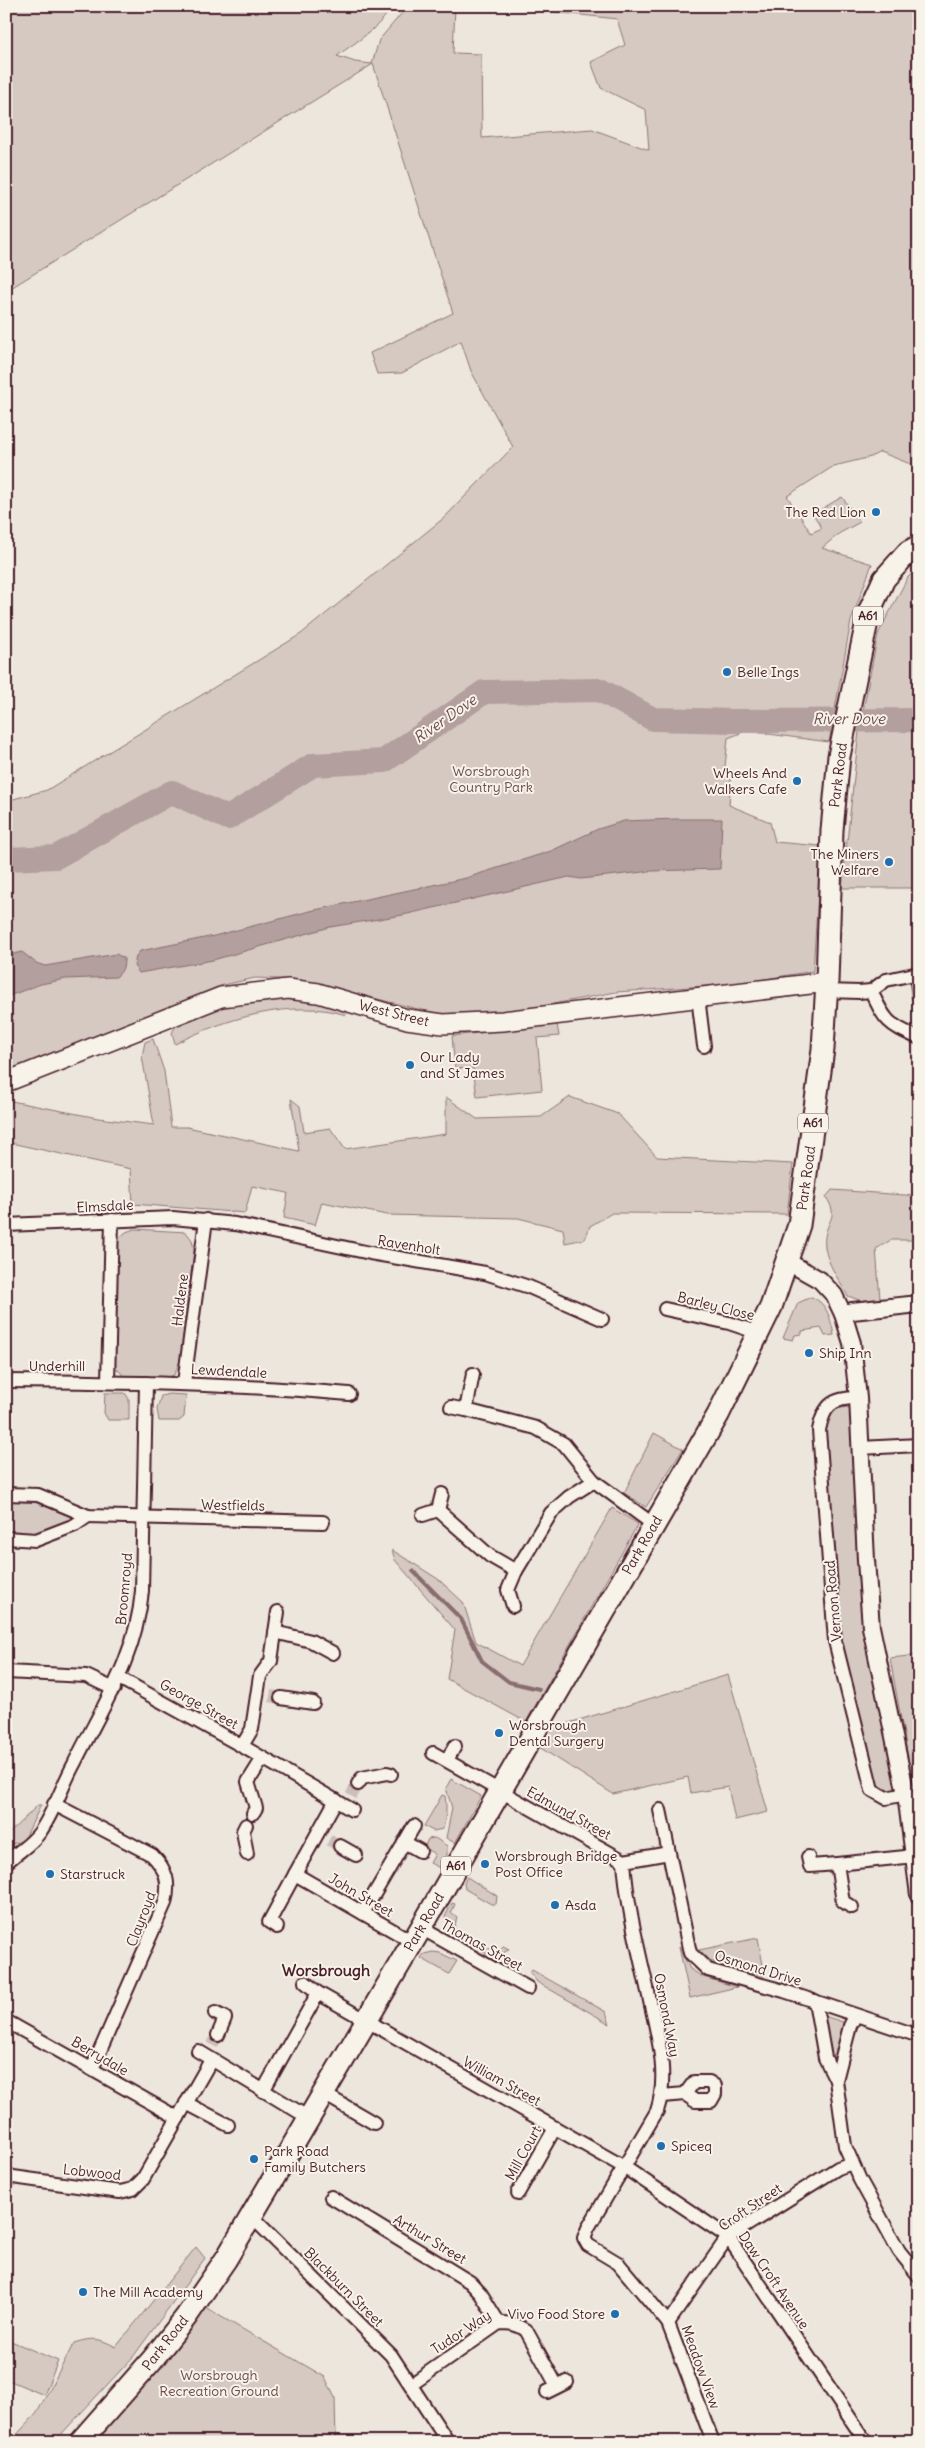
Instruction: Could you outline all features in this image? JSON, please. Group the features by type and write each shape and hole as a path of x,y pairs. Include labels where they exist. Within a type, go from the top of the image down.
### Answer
{"highway":[{"name":"Park Road","path":"80,2442 152,2360 186,2317 226,2259 417,1935 718,1415 760,1333 788,1262 802,1206 822,1049 827,986 832,830 839,756 869,612 884,579 908,552 919,546"}],"main road":[{"name":"West Street","path":"6,1082 221,997 288,988 318,993 407,1019 443,1024 503,1021 698,997 827,986"}],"street":[{"path":"827,986 860,992 871,990 886,980 917,973 919,998"},
{"path":"871,990 887,1021 897,1029 919,1038"},
{"path":"698,997 704,1046"},
{"name":"Elmsdale","path":"6,1225 173,1218 206,1220"},
{"path":"108,1382 112,1220"},
{"name":"Ravenholt","path":"206,1220 234,1224 370,1253 485,1272 528,1287 602,1319"},
{"name":"Haldene","path":"184,1384 206,1220"},
{"path":"788,1262 820,1280 834,1295 843,1314 856,1363 871,1627 906,1794 919,1895"},
{"path":"843,1314 852,1311 919,1304"},
{"name":"Barley Close","path":"665,1309 728,1323 760,1333"},
{"path":"466,1410 473,1374"},
{"name":"Underhill","path":"6,1381 108,1382"},
{"name":"Lewdendale","path":"108,1382 265,1387 349,1394"},
{"name":"Broomroyd","path":"6,1863 11,1855 36,1838 131,1650 139,1618 146,1383"},
{"name":"Vernon Road","path":"858,1398 831,1404 822,1413 819,1430 835,1641 872,1790 886,1798 906,1794"},
{"path":"451,1407 536,1428 564,1444 594,1481 654,1525"},
{"path":"860,1448 919,1445"},
{"path":"513,1606 508,1590 516,1571 551,1513 568,1497 594,1481"},
{"path":"6,1494 38,1495 88,1516"},
{"path":"438,1510 442,1494"},
{"path":"438,1510 490,1556 516,1571"},
{"path":"423,1515 438,1510"},
{"path":"6,1538 36,1540 75,1525 88,1516"},
{"name":"Westfields","path":"88,1516 323,1522"},
{"path":"270,1696 260,1676 271,1661 278,1612"},
{"path":"275,1632 311,1641 333,1654"},
{"name":"George Street","path":"6,1672 86,1676 116,1683 242,1746 346,1803 317,1834"},
{"path":"270,1696 313,1703"},
{"path":"242,1746 270,1696"},
{"path":"447,1760 455,1746"},
{"name":"Edmund Street","path":"433,1752 624,1861"},
{"path":"253,1813 256,1808 248,1782 263,1758"},
{"path":"358,1784 362,1778 390,1774"},
{"name":"Clayroyd","path":"54,1804 152,1855 162,1866 168,1878 165,1903 92,2069"},
{"name":"Osmond Drive","path":"660,1810 690,1953 699,1964 708,1970 815,2001 919,2036"},
{"path":"246,1825 243,1831 247,1854"},
{"path":"363,1913 414,1826"},
{"path":"277,1927 269,1922 317,1834 356,1855"},
{"path":"404,1842 420,1851"},
{"path":"624,1861 669,1853"},
{"path":"808,1857 810,1866 915,1856"},
{"name":"Osmond Way","path":"624,1861 626,1889 659,2042 663,2077 662,2096 657,2111 624,2167"},
{"path":"837,1864 843,1902 852,1907"},
{"name":"John Street","path":"295,1874 363,1913 417,1935"},
{"name":"Thomas Street","path":"417,1935 528,1988"},
{"name":"William Street","path":"305,1982 318,1993 624,2167"},
{"path":"263,2091 318,1993"},
{"path":"815,2001 825,2058 836,2080 842,2130 852,2163 899,2251 919,2276"},
{"path":"216,2013 224,2018 225,2022 209,2049 263,2091 309,2118"},
{"path":"836,2080 850,2026 856,2016"},
{"name":"Berrydale","path":"6,2021 178,2118"},
{"name":"Lobwood","path":"6,2176 120,2192 133,2189 143,2179 178,2118 209,2049"},
{"path":"324,2094 374,2123"},
{"path":"662,2096 685,2094"},
{"path":"186,2103 228,2125"},
{"name":"Mill Court","path":"518,2193 555,2128"},
{"name":"Croft Street","path":"668,2323 728,2237 838,2168 852,2163"},
{"name":"Daw Croft Avenue","path":"624,2167 728,2237 866,2442"},
{"name":"Meadow View","path":"624,2167 584,2238 588,2244 618,2263 650,2298 668,2323 712,2442"},
{"name":"Arthur Street","path":"331,2197 470,2282 482,2294 499,2323"},
{"name":"Blackburn Street","path":"251,2216 391,2355 412,2384 448,2442"},
{"name":"Tudor Way","path":"412,2384 499,2323 518,2324 526,2330 557,2387"}],"green space":[{"name":"Worsbrough Country Park","path":"6,6 392,6 375,28 337,56 355,62 372,64 379,40 408,6 455,6 453,53 481,54 482,138 592,129 649,150 646,110 601,88 591,62 625,45 617,19 499,6 919,6 919,476 913,465 880,452 871,457 834,466 787,496 811,533 822,528 813,514 842,497 860,522 840,533 822,548 872,564 851,621 829,742 746,731 728,738 724,776 731,777 729,805 770,822 775,842 821,846 813,971 735,984 616,992 505,1013 442,1015 301,980 255,978 223,985 6,1072 6,801 47,790 301,634 445,517 513,447 471,371 461,341 402,373 377,374 370,353 453,313 373,64 6,291"},
{"path":"919,569 919,888 842,888 859,731 878,634 908,577"},
{"path":"272,998 305,999 345,1007 346,1015 326,1010 281,1010 236,1019 175,1044 172,1033 177,1023 225,1005"},
{"path":"557,1024 559,1036 537,1038 542,1090 477,1097 473,1068 455,1069 452,1036"},
{"path":"153,1039 164,1071 171,1127 187,1127 299,1151 291,1099 300,1106 304,1132 330,1128 345,1149 446,1134 446,1097 477,1119 541,1117 570,1097 618,1114 657,1157 793,1164 787,1214 612,1213 590,1226 585,1239 565,1243 563,1229 518,1218 387,1215 322,1202 315,1225 284,1218 288,1193 252,1186 245,1213 133,1204 131,1169 6,1142 6,1100 98,1118 154,1125 142,1056 145,1042"},
{"path":"832,1190 919,1196 919,1240 891,1240 876,1249 880,1299 862,1301 848,1296 832,1268 826,1252 825,1237 832,1217 832,1209 826,1197"},
{"path":"134,1229 186,1232 192,1240 194,1250 180,1361 174,1375 166,1378 124,1376 116,1368 113,1347 118,1239 126,1232"},
{"path":"811,1297 825,1307 834,1335 825,1336 821,1328 802,1331 802,1334 795,1335 793,1340 783,1338 798,1303"},
{"path":"105,1393 125,1393 129,1399 129,1420 108,1420 104,1413"},
{"path":"169,1394 186,1395 184,1417 179,1421 159,1421 157,1409 161,1396"},
{"path":"852,1407 898,1790 887,1791 876,1786 841,1638 825,1430 832,1411"},
{"path":"654,1433 683,1449 646,1507 624,1493"},
{"path":"6,1501 35,1502 74,1518 73,1522 40,1532 24,1534 6,1532"},
{"path":"612,1508 638,1524 526,1722 447,1679 455,1630 395,1560 392,1550 438,1579 463,1602 476,1642 520,1666"},
{"path":"919,1655 919,1818 890,1658"},
{"path":"728,1675 768,1812 735,1820 728,1787 691,1793 688,1777 613,1794 539,1747 549,1729"},
{"path":"451,1779 481,1796 455,1843 446,1838 452,1808 446,1788"},
{"path":"442,1795 445,1796 446,1805 443,1829 433,1831 424,1826"},
{"path":"38,1805 41,1805 24,1840 6,1846 6,1836"},
{"path":"435,1838 447,1846 447,1855 440,1868 430,1863 435,1854 424,1848 428,1839"},
{"path":"467,1877 497,1896 496,1904 491,1904 465,1889 464,1883"},
{"path":"452,1903 455,1904 451,1913 457,1918 454,1928 498,1953 503,1946 509,1949 498,1957 489,1955 451,1932 445,1917"},
{"path":"758,1938 765,1976 709,1961 699,1950"},
{"path":"679,1947 690,1969 703,1977 737,1987 690,1998"},
{"path":"440,1953 457,1961 449,1974 421,1958 424,1954"},
{"path":"532,1970 606,2012 610,2024 537,1982 530,1973"},
{"path":"824,2016 843,2022 836,2060 833,2062 830,2059"},
{"path":"196,2247 205,2258 133,2357 54,2442 10,2442 37,2413 74,2343 96,2339 116,2347"},
{"name":"Worsbrough Recreation Ground","path":"206,2308 325,2377 335,2398 336,2442 93,2442"},
{"path":"11,2341 58,2361 44,2395 6,2379 6,2352"}],"shaded area":[{"path":"722,819 720,869 652,871 581,879 569,877 403,915 330,927 213,960 139,973 134,966 136,956 140,951 214,936 310,911 466,878 551,851 598,829 624,821"},
{"path":"22,952 36,963 45,966 116,954 124,958 124,964 122,971 116,977 66,979 41,984 6,997 6,956"}],"waterway":[{"name":"River Dove","path":"6,859 56,857 172,792 228,818 313,765 384,761 484,692 600,690 653,719 734,721 919,720"},
{"path":"413,1571 461,1619 482,1661 509,1682 539,1689"}],"tunnel":[{"path":"270,1696 281,1698"},
{"path":"351,1796 358,1784"},
{"path":"329,1840 340,1846"},
{"path":"212,2045 218,2035"}],"place":[{"name":"The Red Lion","path":"876,512"},
{"name":"Belle Ings","path":"727,672"},
{"name":"Wheels And Walkers Cafe","path":"797,781"},
{"name":"The Miners Welfare","path":"889,862"},
{"name":"Our Lady and St James","path":"410,1065"},
{"name":"Ship Inn","path":"809,1353"},
{"name":"Worsbrough Dental Surgery","path":"499,1733"},
{"name":"Worsbrough Bridge Post Office","path":"485,1864"},
{"name":"Starstruck","path":"50,1874"},
{"name":"Asda","path":"555,1905"},
{"name":"Spiceq","path":"661,2146"},
{"name":"Park Road Family Butchers","path":"254,2159"},
{"name":"The Mill Academy","path":"83,2292"},
{"name":"Vivo Food Store","path":"615,2314"}],"district":[{"name":"Worsbrough","path":"326,1970"}]}
